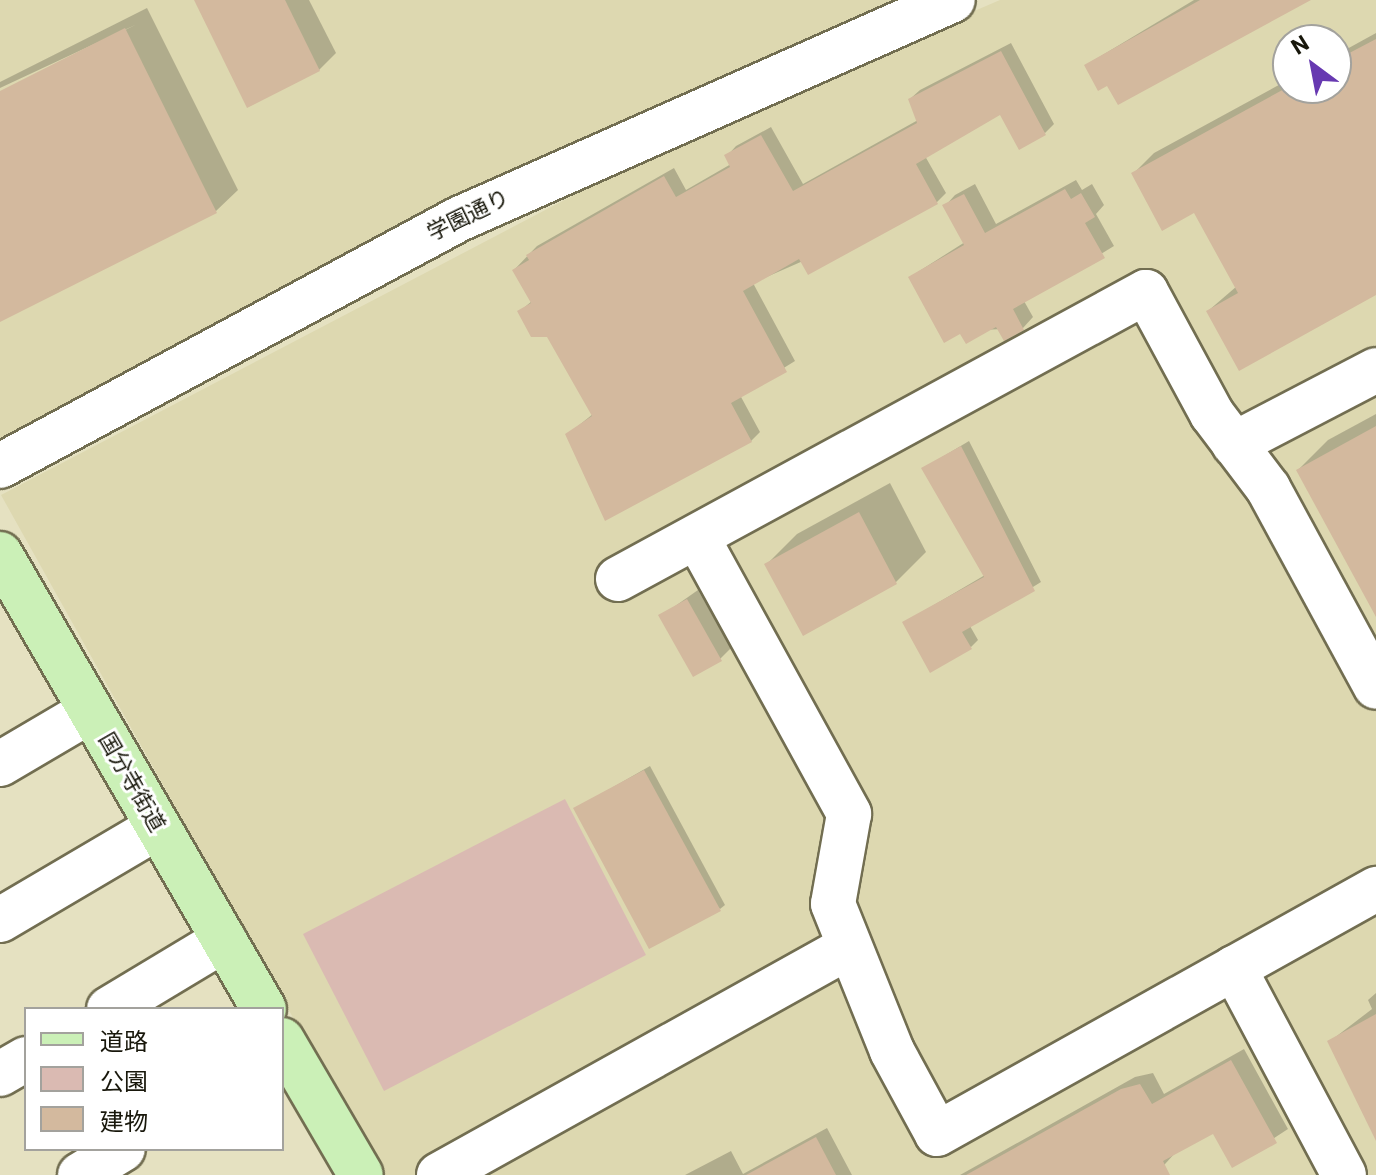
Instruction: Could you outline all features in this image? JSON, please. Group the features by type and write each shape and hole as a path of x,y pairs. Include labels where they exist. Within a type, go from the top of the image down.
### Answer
{"main road":[{"name":"国分寺街道","path":"4,570 263,1007"},
{"path":"284,1048 361,1175"}],"street":[{"name":"学園通り","path":"0,466 459,219 953,0"},
{"path":"618,579 1146,292 1234,444 1268,488 1376,687"},
{"path":"1234,444 1376,370"},
{"path":"697,537 849,814 833,904 847,948 937,1134 1376,889"},
{"path":"0,764 90,711"},
{"path":"0,920 158,827"},
{"path":"112,1007 224,940"},
{"path":"439,1175 847,948"},
{"path":"1234,968 1344,1175"},
{"path":"0,1074 24,1060"},
{"path":"80,1175 120,1151"}],"shaded area":[{"path":"0,0 904,0 734,70 0,445"},
{"path":"1000,0 1376,0 1376,1175 381,1175 1,495 704,127"}],"green space":[{"path":"565,799 646,955 384,1091 303,934"}],"building":[{"path":"194,0 285,0 320,71 247,108"},
{"path":"1200,0 1311,0 1118,105 1107,86 1098,91 1084,65"},
{"path":"125,28 217,213 0,322 0,91"},
{"path":"1376,39 1376,295 1239,371 1206,311 1238,293 1194,213 1162,231 1131,173 1272,96 1272,104 1352,104 1352,52"},
{"path":"1001,51 1046,135 1019,150 1000,115 916,164 938,204 808,275 799,259 743,291 787,372 731,403 752,442 605,521 565,434 592,416 547,337 531,337 517,311 531,303 512,270 529,260 526,255 664,176 676,197 730,167 724,155 761,135 793,191 917,123 908,99"},
{"path":"1065,189 1071,199 1081,193 1095,217 1085,223 1105,258 1013,309 1024,330 1004,341 996,327 966,344 960,334 944,343 908,277 964,245 942,205 964,194 985,233"},
{"path":"1376,426 1376,617 1296,470"},
{"path":"961,446 1035,591 962,632 972,649 930,673 902,622 984,577 921,468"},
{"path":"859,512 897,584 803,636 764,564"},
{"path":"687,599 722,661 693,677 658,615"},
{"path":"644,770 721,911 649,949 573,808"},
{"path":"1376,1014 1376,1141 1327,1041"},
{"path":"1231,1060 1277,1143 1232,1168 1213,1134 1163,1161 1170,1175 966,1175 1121,1089 1140,1084 1152,1104"},
{"path":"816,1137 836,1175 746,1175"}]}
